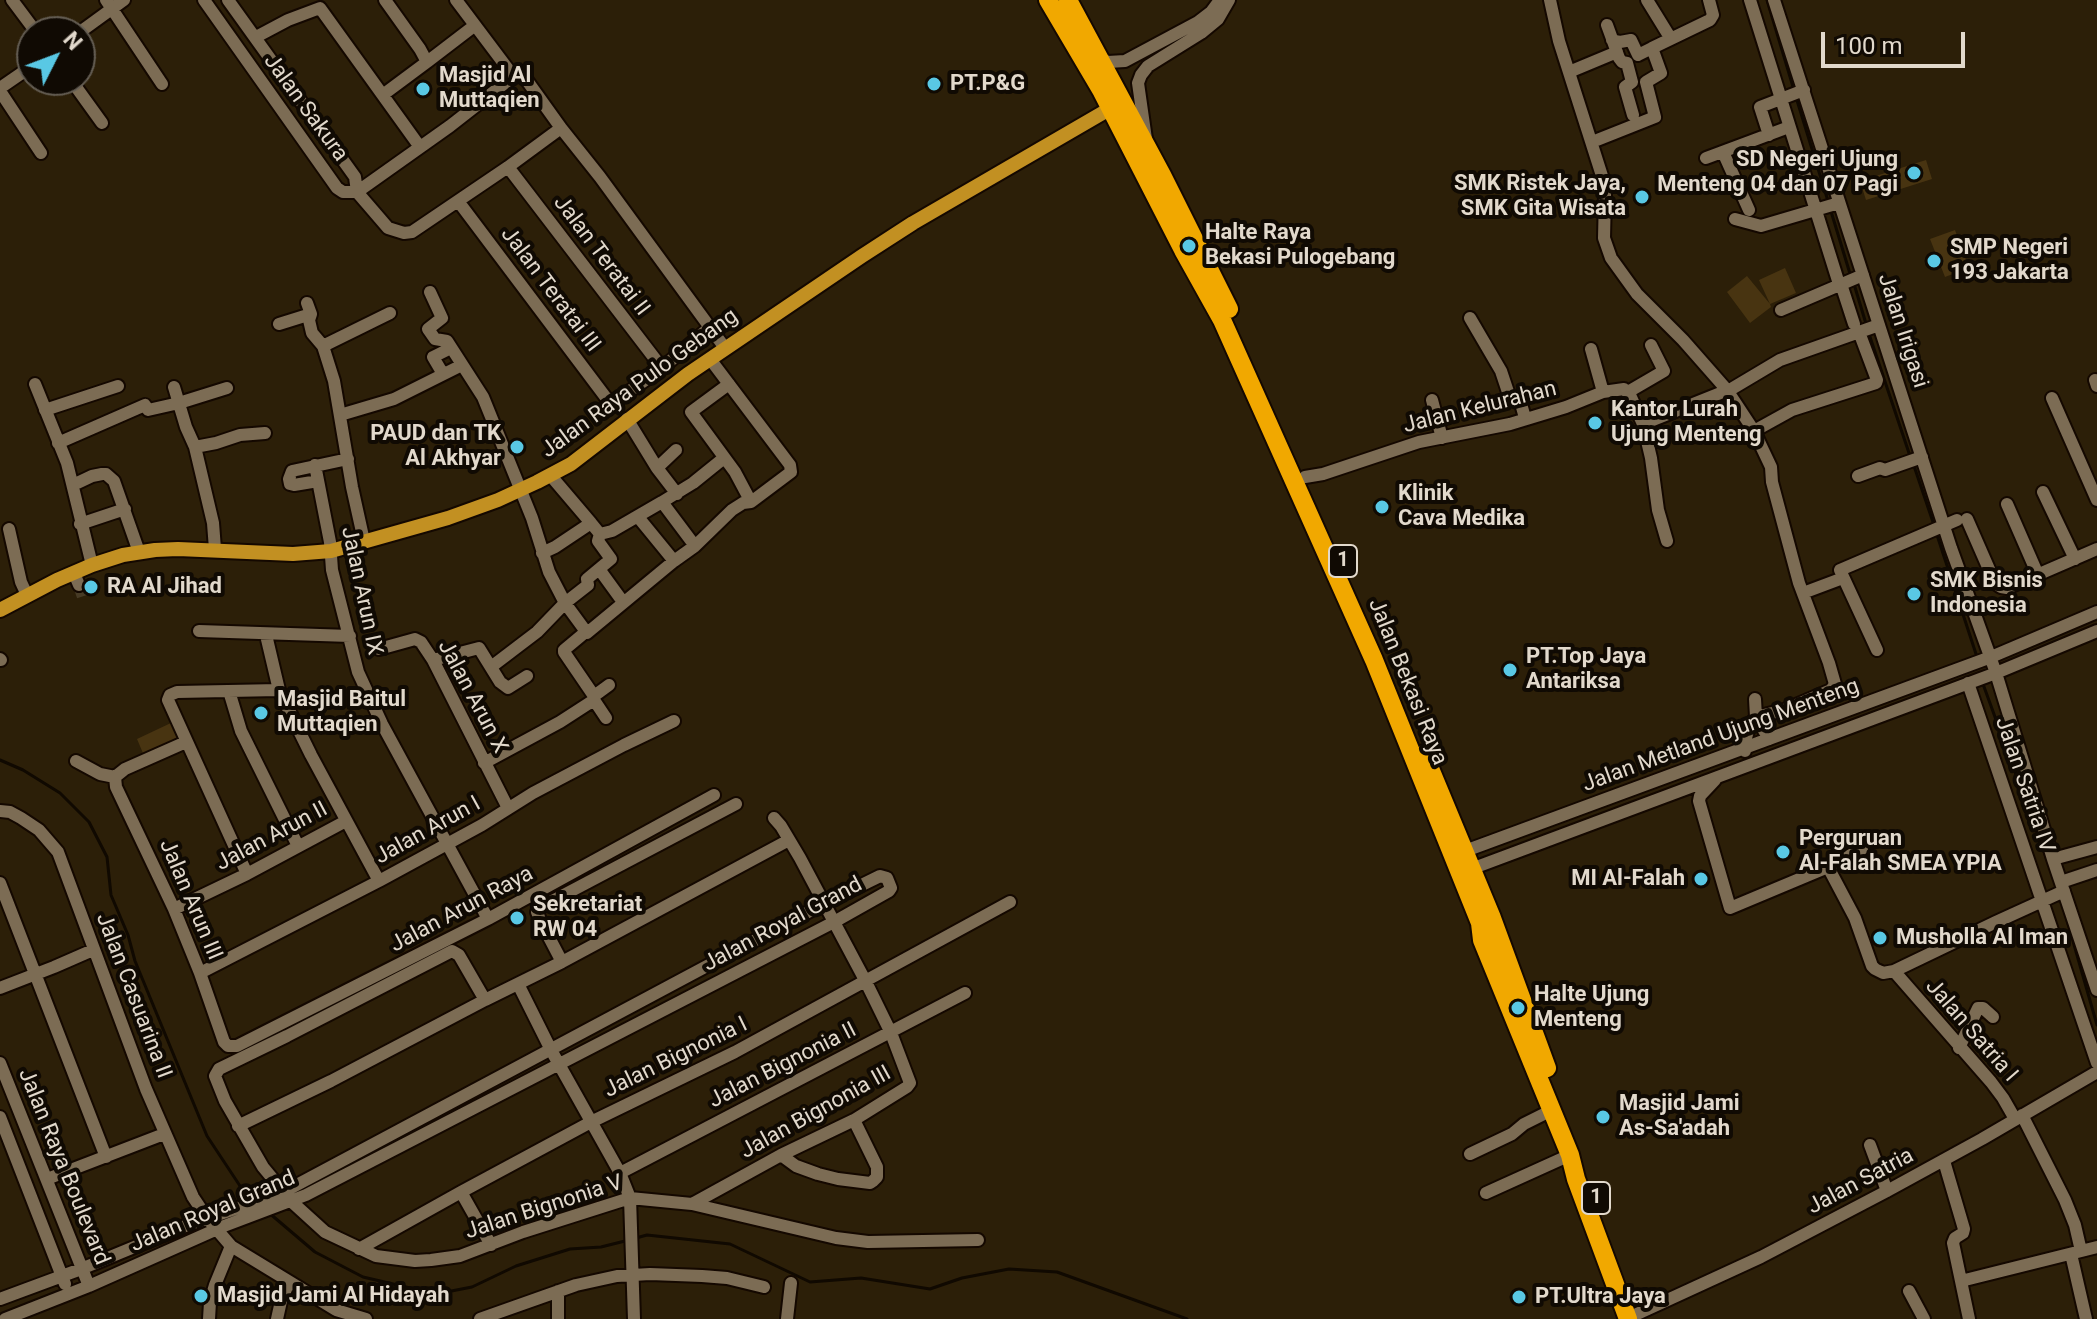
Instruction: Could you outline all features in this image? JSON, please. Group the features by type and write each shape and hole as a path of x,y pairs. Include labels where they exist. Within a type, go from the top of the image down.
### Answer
{"highway":[{"name":"Jalan Bekasi Raya","path":"1048,0 1146,146 1305,477 1367,616 1413,743 1436,819 1480,923 1482,940 1634,1317"},
{"name":"Jalan Bekasi Raya","path":"1068,0 1099,58 1116,105 1183,250 1227,318 1374,660 1413,743 1442,794 1564,1111 1634,1317"}],"main road":[{"name":"Jalan Raya Pulo Gebang","path":"0,610 27,595 76,579 92,565 139,552 215,549 293,554 331,551 448,518 551,476 584,455 627,419 725,348 913,223 1116,105"}],"street":[{"path":"124,0 109,4 162,84"},
{"name":"Jalan Sakura","path":"204,0 337,188 343,192 357,192 355,177 228,0"},
{"path":"385,0 427,62"},
{"path":"456,0 474,26 600,177 725,348"},
{"path":"1215,16 1220,0"},
{"path":"1146,146 1138,83 1141,75 1148,66 1201,33 1229,0"},
{"path":"1550,0 1603,179 1604,238 1611,258 1634,290 1727,390 1754,431 1771,467 1772,482 1803,593 1826,650 1834,687 1802,704 1756,717 1749,727 1743,749 1752,764"},
{"path":"1647,0 1671,39"},
{"path":"1569,72 1620,42 1631,40 1638,55 1710,20 1713,15 1709,0"},
{"path":"1750,0 1841,284 1866,328 1877,380 1875,384 1792,410 1754,431"},
{"name":"Jalan Irigasi","path":"1774,0 1860,276 1866,328 1918,458 1937,529 1961,577 1990,658 2053,859 2054,893"},
{"path":"256,37 320,8 420,147"},
{"path":"1099,58 1108,62 1125,61 1215,16"},
{"path":"1607,25 1622,62 1627,63 1630,72 1632,82 1625,87 1633,115"},
{"path":"384,94 474,26"},
{"path":"1592,142 1655,117 1646,82 1661,73 1652,48"},
{"path":"518,76 357,192 388,228 412,232 561,128"},
{"path":"0,89 41,153"},
{"path":"1769,135 1760,107 1801,90"},
{"path":"83,96 102,123"},
{"path":"1706,158 1789,127"},
{"path":"1723,152 1749,210"},
{"name":"Jalan Teratai II","path":"508,167 662,368"},
{"name":"Jalan Teratai III","path":"458,201 610,403 662,368"},
{"path":"1735,219 1761,226 1836,204"},
{"path":"1781,310 1860,276"},
{"path":"430,292 442,318 428,329 435,339 445,339 483,397 534,524 542,553 565,603 587,633 695,546 732,510 751,502 790,474 791,470 710,359"},
{"path":"279,324 309,308 312,333 323,346 334,381 364,541"},
{"path":"323,346 390,313"},
{"path":"1470,318 1501,371 1510,398 1520,400 1525,418"},
{"path":"662,368 709,328"},
{"path":"1643,424 1727,390 1780,360 1866,328"},
{"path":"1651,345 1664,371 1628,392 1643,424 1658,510 1667,541"},
{"path":"443,374 433,357 451,348"},
{"path":"1591,349 1603,392"},
{"path":"340,415 394,399 462,365"},
{"path":"35,384 73,485 92,565"},
{"path":"729,384 691,412 735,472 751,502"},
{"path":"45,410 118,386"},
{"path":"174,387 195,447 213,523 215,549"},
{"path":"58,443 145,405 148,410 227,388"},
{"name":"Jalan Kelurahan","path":"1305,477 1323,474 1419,442 1494,428 1558,410 1603,392 1619,388 1628,392"},
{"path":"2052,398 2097,500"},
{"path":"1432,400 1442,438"},
{"path":"627,419 677,494"},
{"path":"195,447 240,435 265,433"},
{"path":"657,468 676,450"},
{"path":"542,553 595,529 612,531 677,494 724,458"},
{"path":"1858,476 1918,458"},
{"path":"318,481 294,485 290,484 289,479 292,471 348,459"},
{"name":"Jalan Arun IX","path":"315,465 332,570 358,672 371,702 488,919"},
{"path":"73,485 92,476 106,474 114,481 139,552"},
{"path":"491,667 537,632 588,585 586,579 611,559 598,541 595,529 551,476"},
{"path":"2043,492 2075,559"},
{"path":"662,502 695,546"},
{"path":"2007,504 2038,575"},
{"path":"80,524 125,509"},
{"path":"638,517 674,561"},
{"path":"1877,650 1841,570 1962,519 1995,583 2001,587 2007,588 2097,549"},
{"path":"9,529 27,595"},
{"path":"599,569 623,602"},
{"path":"1803,593 1843,578"},
{"name":"Jalan Metland Ujung Menteng","path":"1468,860 1743,749 1990,658 2097,612"},
{"path":"199,631 350,636"},
{"name":"Jalan Metland Ujung Menteng","path":"1468,860 1752,764 1995,674 2097,631"},
{"path":"266,635 279,690 379,881"},
{"path":"582,635 564,652 606,718"},
{"name":"Jalan Arun X","path":"379,649 418,640 429,651 508,808"},
{"path":"433,660 479,648 500,682 508,688 527,676"},
{"name":"Jalan Satria IV","path":"1969,682 2054,893"},
{"path":"484,763 548,729 609,685"},
{"path":"247,874 169,703 170,695 177,692 279,690"},
{"path":"229,691 241,731 298,846"},
{"path":"1755,699 1756,717 1769,739"},
{"name":"Jalan Arun I","path":"200,973 379,881 624,745 674,721"},
{"path":"76,761 100,774 115,777 125,769 186,742"},
{"path":"1719,776 1699,801 1730,908 1828,867 1862,849"},
{"name":"Jalan Arun III","path":"115,777 116,787 174,909 224,1042"},
{"name":"Jalan Arun Raya","path":"224,1042 228,1046 237,1046 363,984 714,795"},
{"path":"562,962 540,920 539,908 736,804"},
{"name":"Jalan Casuarina II","path":"3,809 39,830 58,852 128,1044 193,1197 216,1222 231,1246 345,1316 366,1319"},
{"name":"Jalan Bignonia III","path":"692,1204 781,1155 854,1120 910,1083 891,1033 866,982 825,903 774,818"},
{"name":"Jalan Arun II","path":"174,909 346,821"},
{"path":"238,1126 562,962 789,840"},
{"path":"2053,859 2097,847"},
{"name":"Jalan Satria I","path":"1828,867 1855,918 1872,966 1879,972 1894,971 2019,1117 2065,1200 2075,1225 2086,1319"},
{"path":"1894,971 2097,870"},
{"name":"Jalan Royal Grand","path":"0,1299 282,1199 559,1064 834,922 889,891 891,888 887,878 880,876 825,903 282,1199"},
{"path":"0,883 106,1157"},
{"path":"2054,893 2097,990"},
{"path":"2054,893 2097,1063"},
{"name":"Jalan Bignonia I","path":"359,1249 591,1122 735,1052 1010,902"},
{"path":"0,988 93,950"},
{"name":"Jalan Bignonia V","path":"485,1000 459,955 452,951 219,1069 215,1076 225,1101 282,1199 320,1228 359,1249 390,1259 415,1261 460,1256 630,1198 692,1204 836,1238 868,1242 978,1240"},
{"path":"518,984 620,1173 630,1198 634,1319"},
{"name":"Jalan Bignonia II","path":"620,1173 965,993"},
{"path":"1959,1048 1978,1008 1983,1008 1993,1017"},
{"name":"Jalan Raya Boulevard","path":"0,1063 89,1286"},
{"name":"Jalan Satria","path":"1634,1317 1761,1257 1944,1161 2097,1072"},
{"path":"1470,1154 1552,1110"},
{"name":"Jalan Raya Boulevard","path":"0,1117 70,1294"},
{"path":"781,1155 796,1166 818,1174 838,1179 873,1181 877,1177 877,1167 854,1120"},
{"path":"47,1179 164,1134"},
{"path":"1870,1145 1887,1191"},
{"path":"1486,1193 1570,1155"},
{"path":"1944,1161 1964,1229 1953,1243 1969,1319"},
{"path":"461,1192 491,1245"},
{"name":"Jalan Royal Grand","path":"5,1319 89,1286 216,1222"},
{"path":"209,1319 215,1285 231,1246"},
{"path":"1961,1281 2097,1247"},
{"path":"480,1319 590,1281 632,1274 727,1278 764,1287"},
{"path":"277,1319 289,1282"},
{"path":"787,1319 791,1283"},
{"path":"558,1291 558,1319"},
{"path":"1909,1291 1924,1319"}],"shaded area":[{"path":"1926,160 1932,179 1866,200 1860,181"},
{"path":"1955,230 1969,268 1945,277 1930,239"},
{"path":"1785,268 1796,293 1770,304 1759,280"},
{"path":"1747,276 1771,307 1750,323 1727,292"},
{"path":"173,722 182,741 145,758 137,739"}],"waterway":[{"path":"1767,0 1794,90"},
{"path":"1796,97 1828,201"},
{"path":"1830,208 1851,277"},
{"path":"1854,284 1867,327"},
{"path":"1869,334 1910,456"},
{"path":"1913,463 1935,528"},
{"path":"1937,535 1977,657"},
{"path":"1983,684 2050,868"},
{"path":"0,760 60,793 89,822 107,857 111,895 135,961 207,1136 244,1192 253,1200"},
{"path":"2063,906 2097,1025"},
{"path":"268,1212 315,1252 363,1277 436,1294 472,1287 516,1266 570,1249 601,1247 629,1240"},
{"path":"636,1238 647,1235 730,1244 810,1282 861,1278 930,1289 962,1278 1009,1269 1057,1272 1187,1319"}],"tunnel":[{"path":"79,585 83,597"}],"place":[{"name":"PT.P&G","path":"934,84"},
{"name":"Masjid Al Muttaqien","path":"423,89"},
{"name":"SD Negeri Ujung Menteng 04 dan 07 Pagi","path":"1914,173"},
{"name":"SMK Ristek Jaya, SMK Gita Wisata","path":"1642,197"},
{"name":"Halte Raya Bekasi Pulogebang","path":"1189,246"},
{"name":"SMP Negeri 193 Jakarta","path":"1934,261"},
{"name":"Kantor Lurah Ujung Menteng","path":"1595,423"},
{"name":"PAUD dan TK Al Akhyar","path":"517,447"},
{"name":"Klinik Cava Medika","path":"1382,507"},
{"name":"RA Al Jihad","path":"91,587"},
{"name":"SMK Bisnis Indonesia","path":"1914,594"},
{"name":"PT.Top Jaya Antariksa","path":"1510,670"},
{"name":"Masjid Baitul Muttaqien","path":"261,713"},
{"name":"Perguruan Al-Falah SMEA YPIA","path":"1783,852"},
{"name":"MI Al-Falah","path":"1701,879"},
{"name":"Sekretariat RW 04","path":"517,918"},
{"name":"Musholla Al Iman","path":"1880,938"},
{"name":"Halte Ujung Menteng","path":"1518,1008"},
{"name":"Masjid Jami As-Sa'adah","path":"1603,1117"},
{"name":"Masjid Jami Al Hidayah","path":"201,1296"},
{"name":"PT.Ultra Jaya","path":"1519,1297"}]}
